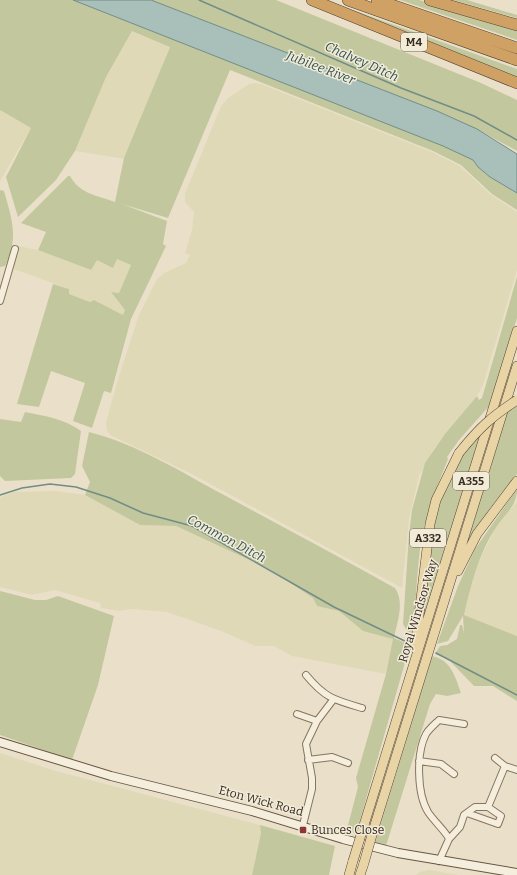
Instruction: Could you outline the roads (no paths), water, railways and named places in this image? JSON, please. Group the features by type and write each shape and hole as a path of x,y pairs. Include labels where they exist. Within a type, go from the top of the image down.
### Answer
{"highway":[{"name":"M4","path":"312,0 517,83"},
{"name":"M4","path":"348,0 517,60"},
{"name":"M4","path":"377,0 517,48"},
{"path":"430,0 517,25"}],"main road":[{"name":"Royal Windsor Way","path":"348,875 413,661 426,631 517,331"},
{"name":"Royal Windsor Way","path":"360,875 425,665 426,631 440,609 517,366"},
{"name":"A332","path":"426,631 423,570 430,524 436,500 459,453 475,432 491,417 517,400"},
{"name":"A332","path":"440,609 477,534 517,481"},
{"name":"Eton Wick Road","path":"0,742 111,776 230,805 391,851 439,861 517,873"}],"street":[{"path":"0,300 15,249"},
{"path":"306,675 318,690 333,700 362,708"},
{"path":"302,825 312,789 312,778 306,744 317,721 333,700"},
{"path":"297,714 317,721"},
{"path":"449,839 448,835 438,826 427,810 422,794 419,755 427,733 439,720 464,724"},
{"path":"308,760 332,757 348,763"},
{"path":"495,758 505,766 517,770"},
{"path":"419,761 441,764 454,774"},
{"path":"488,807 505,766"},
{"path":"439,861 449,839 460,827 464,815 475,806 488,807 501,816 498,824 467,813"}],"water":[{"name":"Jubilee River","path":"73,0 151,0 437,111 477,129 517,154 517,193 490,177 478,167 473,160 443,146"}],"waterway":[{"name":"Chalvey Ditch","path":"199,0 401,88 474,116 517,140"},
{"name":"Common Ditch","path":"0,495 22,488 50,484 76,487 110,498 143,513 192,526 334,607 411,644"},
{"name":"Common Ditch","path":"436,653 517,695"}],"place":[{"name":"Bunces Close","path":"303,830"}]}
